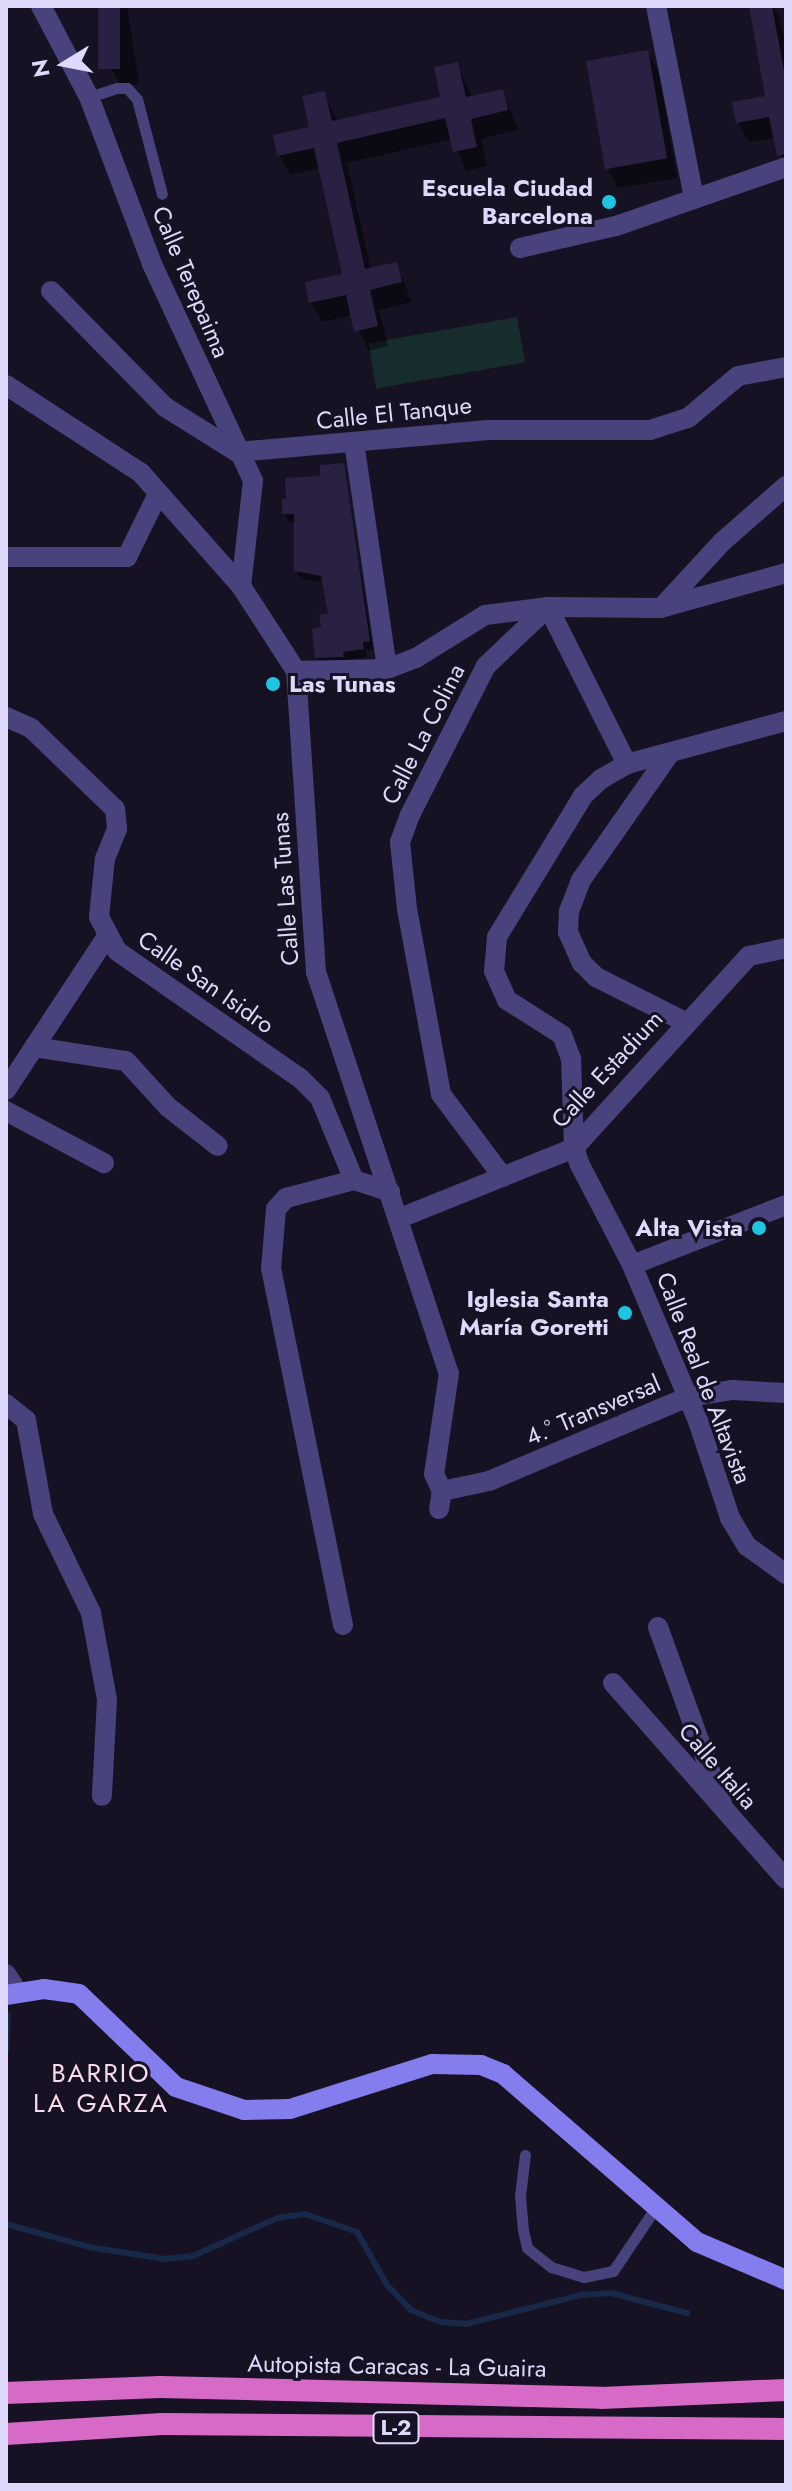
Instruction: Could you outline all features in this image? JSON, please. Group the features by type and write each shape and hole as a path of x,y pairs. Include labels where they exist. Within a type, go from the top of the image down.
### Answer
{"highway":[{"name":"Autopista Caracas - La Guaira","path":"6,2393 160,2387 601,2398 786,2390"},
{"name":"L-2","path":"6,2434 162,2424 786,2429"}],"main road":[{"path":"10,1987 79,1994 176,2087 206,2101 244,2110 290,2109 432,2064 481,2065 503,2074 654,2210 697,2242 786,2280"}],"street":[{"name":"Calle Terepaima","path":"41,6 89,97 152,264 253,481 241,586"},
{"path":"656,6 694,198"},
{"path":"520,248 616,226 786,167"},
{"path":"51,291 165,407 237,452"},
{"name":"Calle El Tanque","path":"237,452 488,430 650,430 688,418 738,376 786,367"},
{"name":"Calle Las Tunas","path":"6,385 128,461 241,586 296,671 316,972 449,1373 434,1474 440,1500"},
{"path":"354,442 387,669"},
{"path":"660,608 722,542 786,486"},
{"path":"6,557 127,557 157,496"},
{"path":"296,671 387,669 416,658 485,615 548,607 660,608 786,573"},
{"path":"548,607 627,764"},
{"name":"Calle La Colina","path":"503,1177 441,1094 407,909 400,842 486,666 548,607"},
{"name":"Calle San Isidro","path":"6,717 31,728 115,809 117,829 105,858 99,917 106,938 132,962 300,1078 320,1098 354,1180"},
{"name":"Calle Real de Altavista","path":"786,721 627,764 583,796 497,937 494,971 507,1000 562,1035 571,1058 574,1148 632,1265 688,1397 730,1518 747,1546 786,1574"},
{"path":"670,753 581,880 569,911 568,932 582,963 596,977 687,1023"},
{"path":"6,1089 106,938"},
{"name":"Calle Estadium","path":"400,1218 574,1148 749,956 786,948"},
{"path":"34,1047 126,1061 168,1107 218,1146"},
{"path":"6,1111 104,1163"},
{"path":"343,1625 271,1269 276,1209 286,1198 354,1180 390,1192"},
{"path":"632,1265 786,1205"},
{"name":"4.° Transversal","path":"440,1500 560,1454 688,1397 732,1390 786,1393"},
{"path":"6,1404 26,1420 43,1514 91,1613 107,1699 102,1796"},
{"path":"658,1627 728,1818"},
{"name":"Calle Italia","path":"613,1683 728,1818 786,1879"}],"lane":[{"path":"89,97 127,88 137,99 162,194"},
{"path":"525,2155 520,2196 527,2248 551,2267 584,2277 613,2271 654,2210"}],"green space":[{"path":"517,317 525,362 376,389 368,343"}],"building":[{"path":"98,6 120,6 120,69 98,69"},
{"path":"749,6 772,6 786,82 786,154 777,156 769,117 736,123 732,102 765,96"},
{"path":"648,50 667,158 605,169 586,61"},
{"path":"458,62 466,97 503,89 508,110 471,119 477,147 453,152 445,118 337,143 365,269 397,262 402,282 370,290 378,326 354,332 346,295 309,303 305,282 342,274 314,148 277,156 273,135 309,127 302,96 325,91 332,121 440,97 434,67"},
{"path":"344,463 370,641 363,642 364,649 343,652 344,657 315,658 312,629 321,627 319,615 328,614 321,576 294,571 294,514 282,514 282,499 286,499 285,478 320,476 320,465"}],"waterway":[{"path":"6,2050 8,2015"},
{"path":"6,2224 89,2247 165,2259 193,2256 277,2218 305,2214 357,2232 387,2285 411,2310 440,2322 466,2324 581,2295 611,2293 687,2313"}],"place":[{"name":"Escuela Ciudad Barcelona","path":"609,202"},
{"name":"Las Tunas","path":"273,684"},
{"name":"Alta Vista","path":"759,1228"},
{"name":"Iglesia Santa María Goretti","path":"625,1313"}],"district":[{"name":"BARRIO LA GARZA","path":"101,2089"}]}
